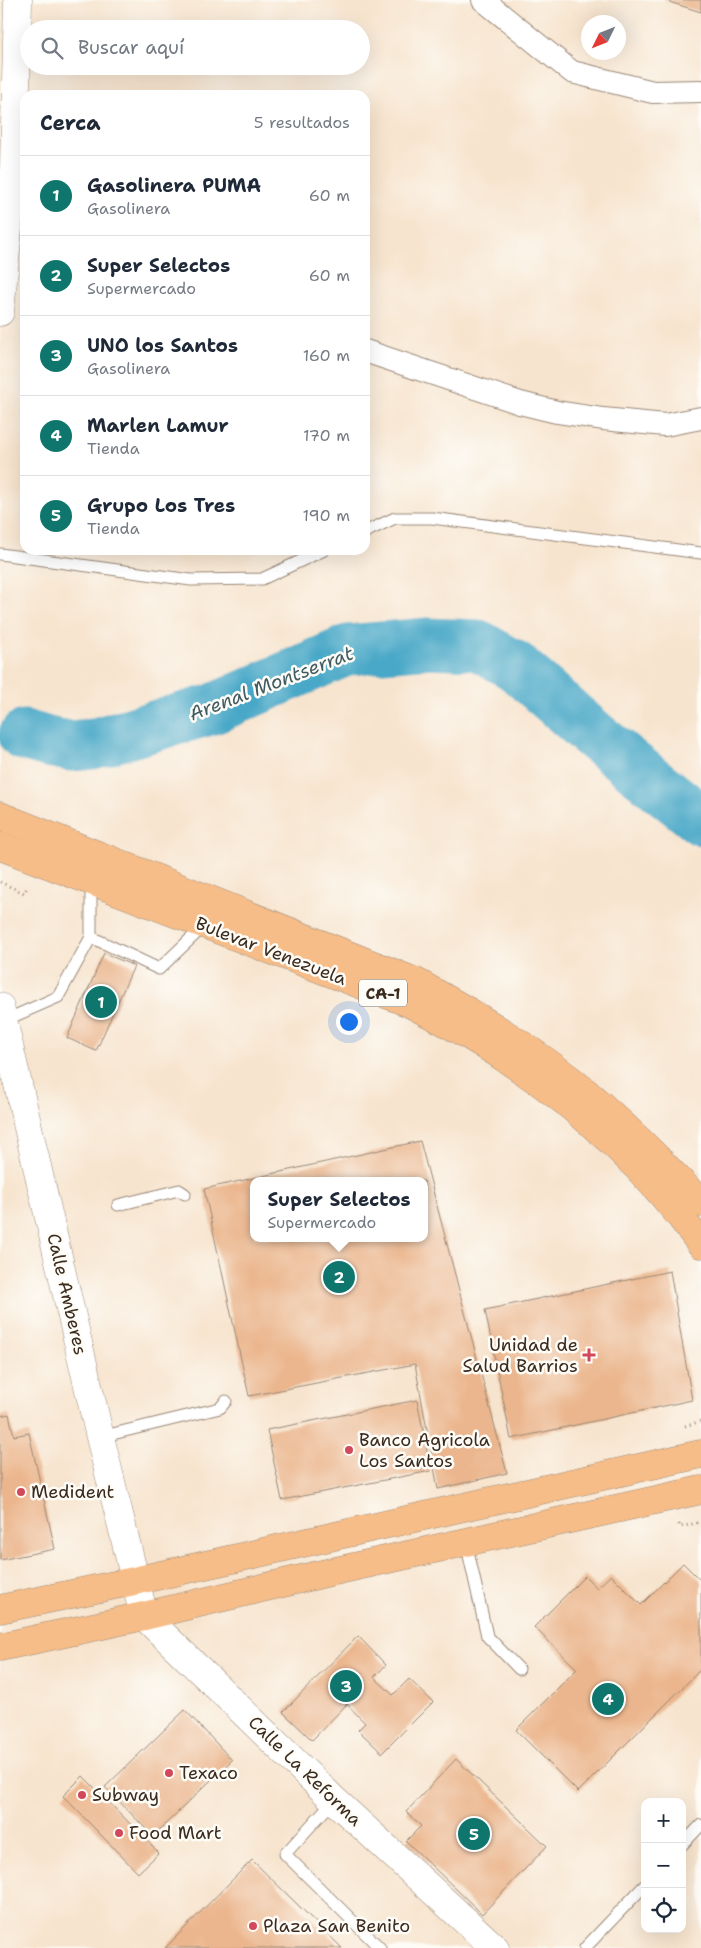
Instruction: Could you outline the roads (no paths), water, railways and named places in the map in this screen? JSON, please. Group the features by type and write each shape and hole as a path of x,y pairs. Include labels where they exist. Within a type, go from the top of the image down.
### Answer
{"highway":[{"name":"Bulevar Venezuela","path":"0,816 416,982 478,1016 537,1056 587,1094 635,1136 701,1203"},
{"name":"Bulevar Venezuela","path":"0,846 408,1003 450,1023 507,1058 578,1110 635,1166 680,1215 701,1244"},
{"path":"0,1610 701,1454"},
{"path":"0,1647 701,1490"}],"street":[{"path":"0,312 12,216 18,0"},
{"path":"483,0 572,72 653,92 701,90"},
{"path":"370,353 520,403 557,412 603,419 665,424 701,418"},
{"name":"Calle Amberes","path":"2,1014 134,1581"},
{"name":"Calle La Reforma","path":"134,1581 144,1616 334,1800 495,1948"}],"lane":[{"path":"370,530 395,518 432,518 701,553"},
{"path":"0,554 191,580 262,579 313,555"},
{"path":"2,1014 58,997 91,937 90,882"},
{"path":"91,937 159,969 204,926"},
{"path":"118,1205 179,1190 185,1194"},
{"path":"100,1437 220,1408 226,1401"},
{"path":"466,1542 487,1636 519,1670"},
{"path":"334,1800 285,1854 380,1948"},
{"path":"684,1843 701,1825"},
{"path":"585,1948 642,1888"}],"waterway":[{"name":"Arenal Montserrat","path":"24,735 70,746 92,744 213,709 348,650 428,643 478,645 515,666 595,736 701,820"}],"place":[{"name":"Gasolinera PUMA","path":"101,1002"},
{"name":"Super Selectos","path":"339,1277"},
{"name":"Unidad de Salud Barrios","path":"589,1355"},
{"name":"Banco Agricola Los Santos","path":"349,1450"},
{"name":"Medident","path":"21,1492"},
{"name":"UNO los Santos","path":"346,1686"},
{"name":"Marlen Lamur","path":"608,1699"},
{"name":"Texaco","path":"169,1773"},
{"name":"Subway","path":"82,1795"},
{"name":"Food Mart","path":"119,1833"},
{"name":"Grupo Los Tres","path":"474,1834"},
{"name":"Plaza San Benito","path":"253,1926"}]}
